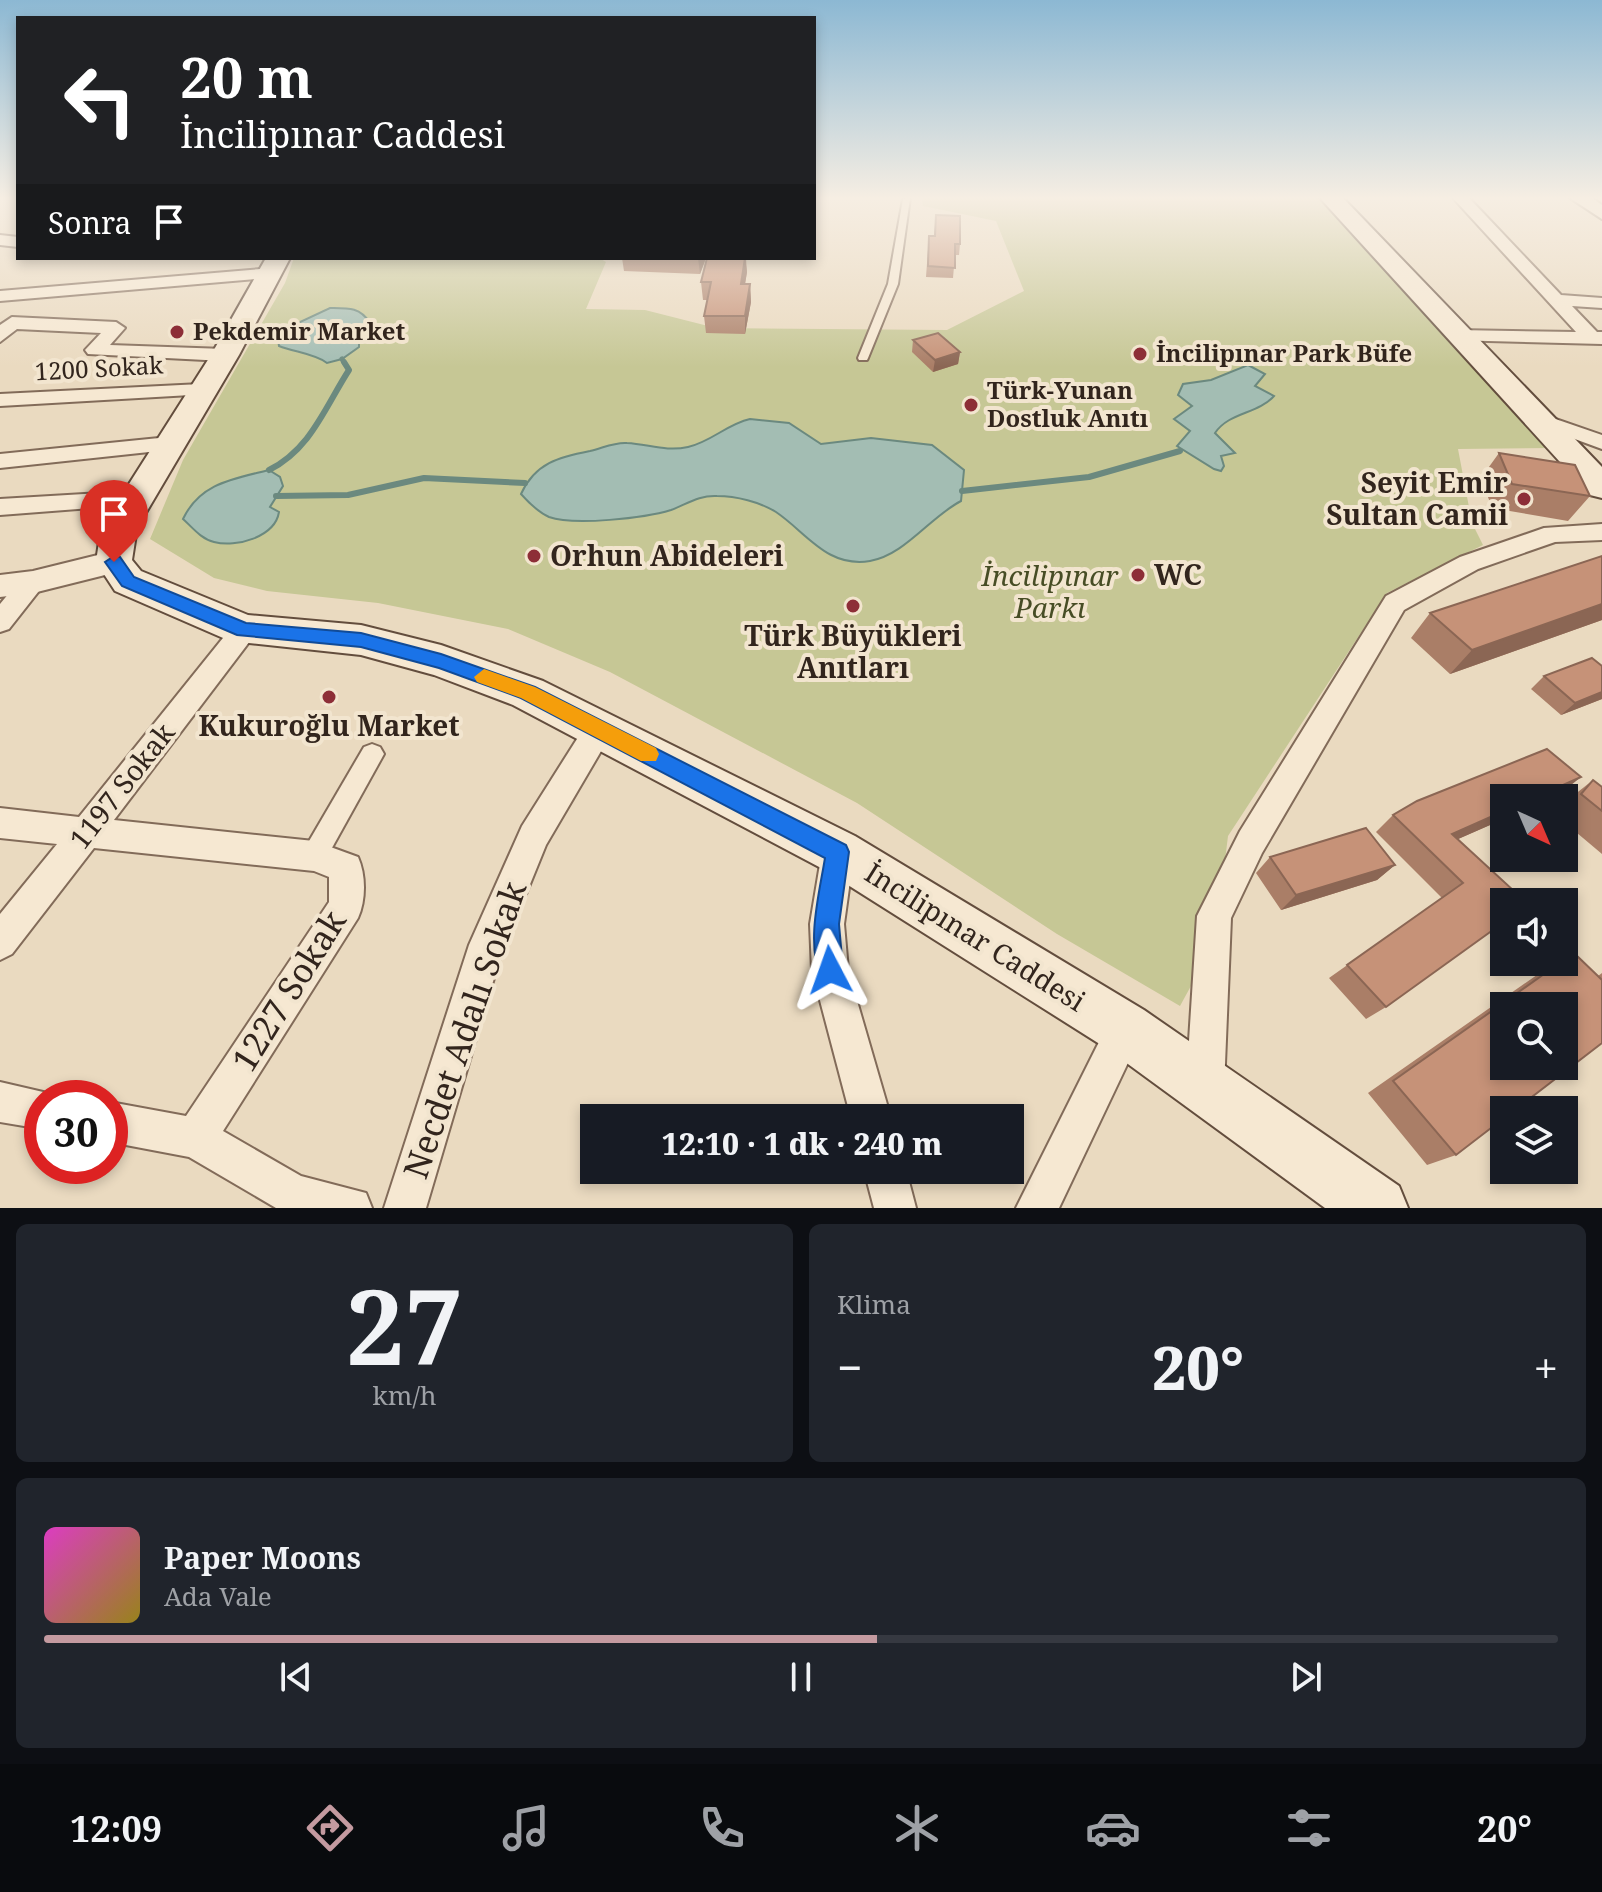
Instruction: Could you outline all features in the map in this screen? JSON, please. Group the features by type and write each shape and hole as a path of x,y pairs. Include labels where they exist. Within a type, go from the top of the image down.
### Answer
{"main road":[{"path":"1382,254 1602,487"},
{"path":"114,562 119,528 225,355 275,265"},
{"name":"İncilipınar Caddesi","path":"114,562 128,581 244,630 361,640 441,661 528,693 599,729 838,852 1125,1029 1377,1208"}],"street":[{"path":"1515,254 1596,337"},
{"path":"0,296 275,265"},
{"path":"1559,300 1602,303"},
{"path":"6,330 116,328 95,350 225,355"},
{"path":"1457,336 1596,337"},
{"name":"1200 Sokak","path":"0,400 201,390"},
{"path":"1541,420 1602,442"},
{"path":"0,461 169,444"},
{"path":"0,507 135,499"},
{"path":"1205,1088 1214,916 1251,842 1395,603 1469,563 1553,534 1602,532"},
{"path":"0,586 33,582 114,562"},
{"path":"0,622 33,582"},
{"name":"1197 Sokak","path":"0,942 244,630"},
{"name":"Necdet Adalı Sokak","path":"405,1208 482,958 533,837 599,729"},
{"path":"314,856 372,754"},
{"name":"1227 Sokak","path":"0,823 85,835 314,856 346,868 346,906 195,1138"},
{"path":"838,852 827,924 830,970 867,1104"},
{"path":"1037,1208 1125,1029"},
{"path":"0,1102 24,1106"},
{"path":"128,1125 195,1138 294,1195 351,1208"},
{"path":"889,1184 895,1208"}],"lane":[{"path":"863,358 893,284 897,254"}],"green space":[{"name":"İncilipınar Parkı","path":"1009,254 1385,254 1553,448 1458,449 1472,523 1483,545 1387,593 1228,836 1215,942 1180,1006 1057,934 857,803 610,672 508,629 378,603 267,591 214,578 150,539 183,460 285,283 293,260 602,260 606,262 586,309 645,310 716,328 947,330 1024,291"}],"shaded area":[{"path":"330,308 353,310 370,323 359,335 359,347 342,359 327,363 279,346 278,339 285,329"},
{"path":"1248,365 1265,374 1255,386 1274,396 1228,421 1215,433 1235,453 1221,456 1224,466 1221,471 1214,469 1177,446 1190,431 1174,419 1192,406 1178,395 1183,384 1211,380"},
{"path":"750,419 789,423 821,444 871,438 932,445 964,470 961,501 895,551 870,561 855,562 818,547 770,508 740,498 711,496 644,516 575,521 560,520 541,513 521,494 533,475 558,459 622,443 688,447"},
{"path":"269,470 280,477 283,486 270,507 279,512 276,521 262,534 243,542 214,542 201,536 183,519 190,507 208,490 230,480"}],"building":[{"path":"928,254 955,254 955,268 928,266"},
{"path":"706,260 745,260 741,284 750,284 745,316 704,316 711,282 701,282"},
{"path":"938,333 960,352 935,360 913,340"},
{"path":"1499,453 1575,465 1590,496 1512,484"},
{"path":"1602,556 1602,604 1472,650 1430,613"},
{"path":"1592,658 1602,666 1602,692 1575,703 1544,676"},
{"path":"1547,749 1581,777 1565,784 1490,784 1490,817 1452,834 1511,888 1490,888 1490,932 1386,1007 1347,965 1463,883 1393,815 1417,801"},
{"path":"1593,780 1602,787 1602,811 1581,794"},
{"path":"1366,828 1395,865 1296,895 1270,857"},
{"path":"1578,957 1602,980 1602,1043 1578,1061 1578,992 1519,992 1541,976 1578,976"},
{"path":"1490,1012 1490,1080 1554,1080 1533,1096 1490,1096 1490,1129 1456,1155 1393,1081"}],"waterway":[{"path":"342,359 345,364"},
{"path":"269,470 296,451 316,426 349,370 344,362"},
{"path":"962,491 1089,477 1180,451"},
{"path":"276,496 348,495 424,478 525,483"}],"slow traffic":[{"path":"484,677 528,693 648,754"}],"place":[{"name":"Pekdemir Market","path":"177,332"},
{"name":"İncilipınar Park Büfe","path":"1140,354"},
{"name":"Türk-Yunan Dostluk Anıtı","path":"971,405"},
{"name":"Seyit Emir Sultan Camii","path":"1524,499"},
{"name":"Orhun Abideleri","path":"534,556"},
{"name":"WC","path":"1138,575"},
{"name":"Türk Büyükleri Anıtları","path":"853,606"},
{"name":"Kukuroğlu Market","path":"329,697"}],"route":[{"path":"114,562 128,581 244,630 361,640 441,661 528,693 838,852 827,924 830,970"}]}
